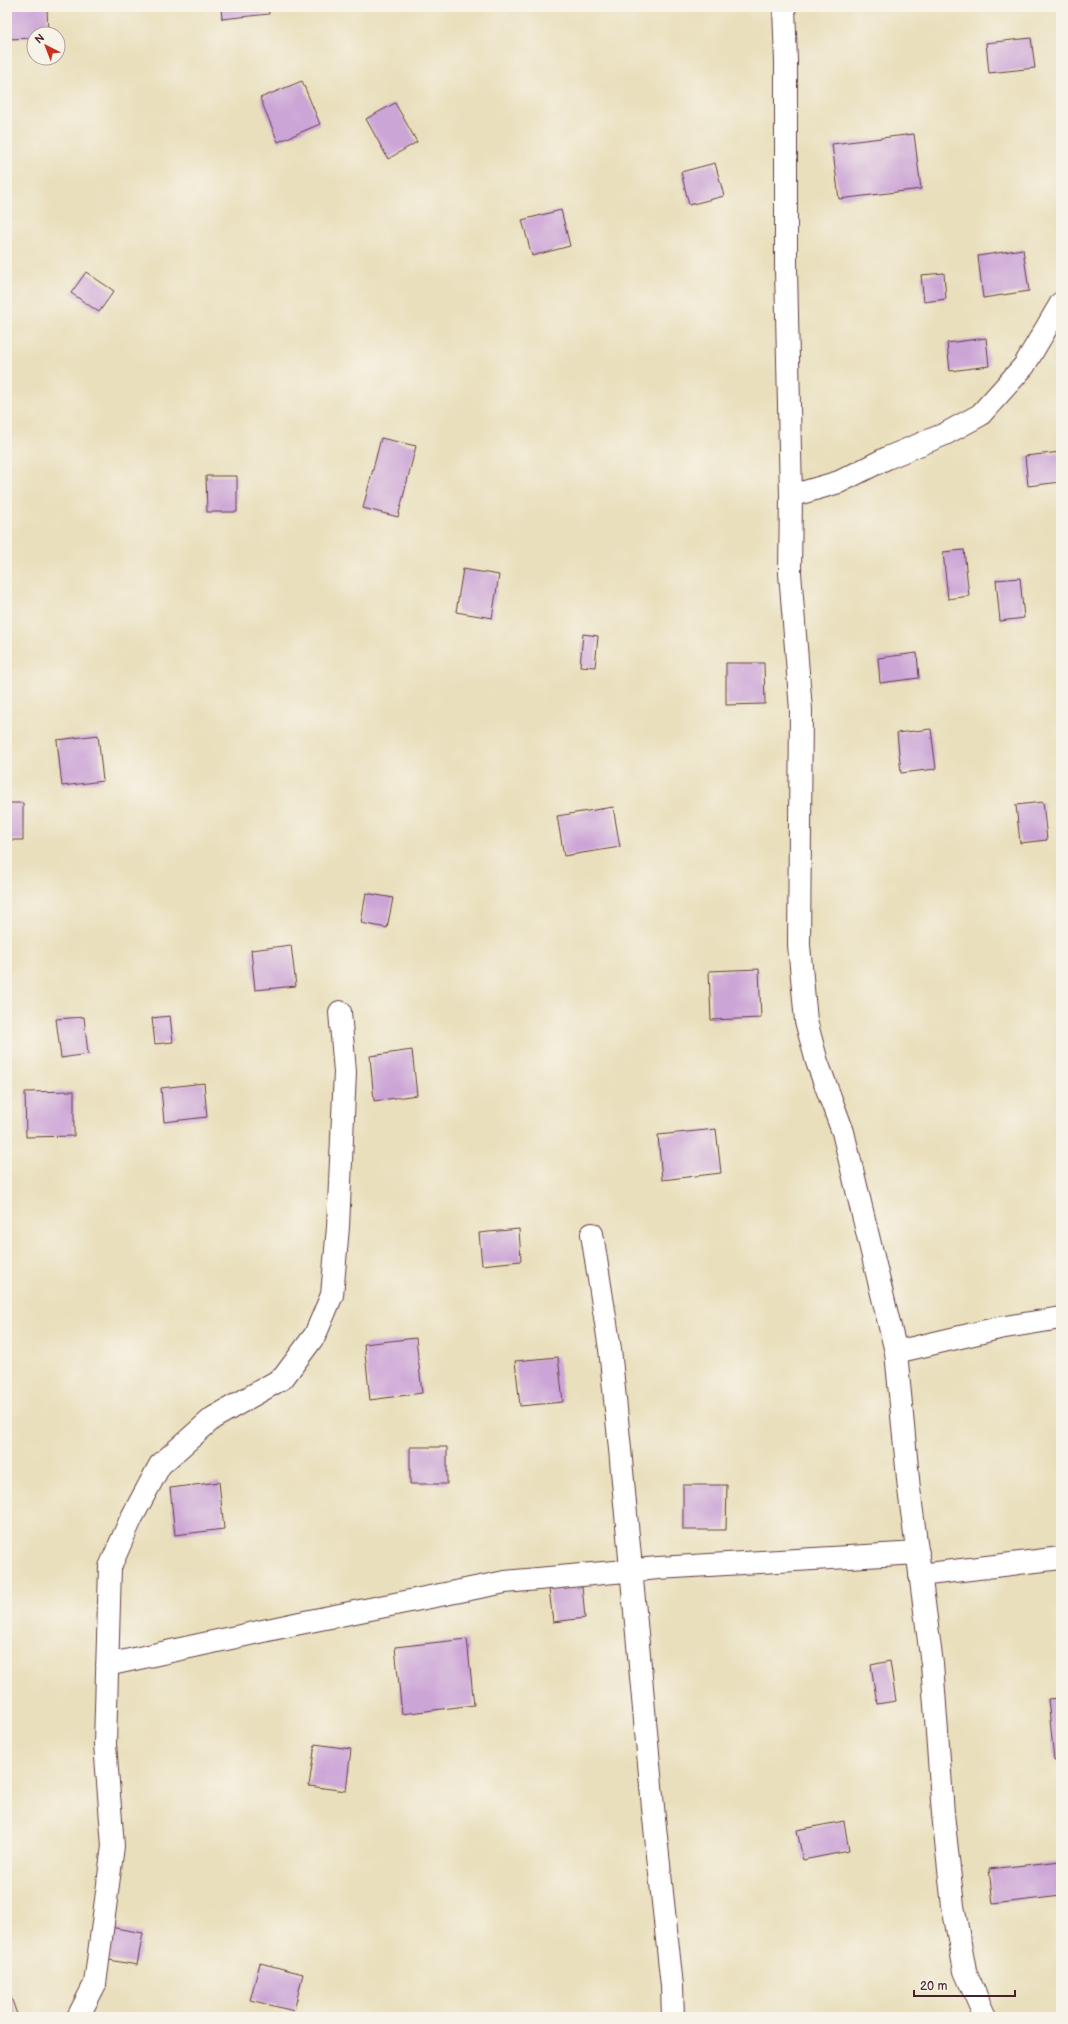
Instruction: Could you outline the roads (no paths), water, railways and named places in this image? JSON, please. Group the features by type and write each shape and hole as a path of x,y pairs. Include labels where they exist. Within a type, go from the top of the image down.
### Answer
{"street":[{"path":"784,7 786,61 786,269 791,496 790,573 802,710 799,945 806,1021 817,1062 843,1132 896,1352 909,1489 932,1664 943,1814 953,1906 965,1971 985,2017"},
{"path":"791,496 839,482 887,458 945,434 980,415 1024,366 1061,303"},
{"path":"78,2017 95,1984 113,1846 105,1744 110,1568 131,1519 160,1465 213,1418 283,1378 316,1335 332,1295 338,1227 344,1072 340,1012"},
{"path":"592,1234 610,1349 654,1818 672,1986 673,2017"},
{"path":"896,1352 999,1328 1061,1318"},
{"path":"108,1665 300,1623 505,1582 632,1571 918,1553"},
{"path":"920,1576 1061,1558"}]}
